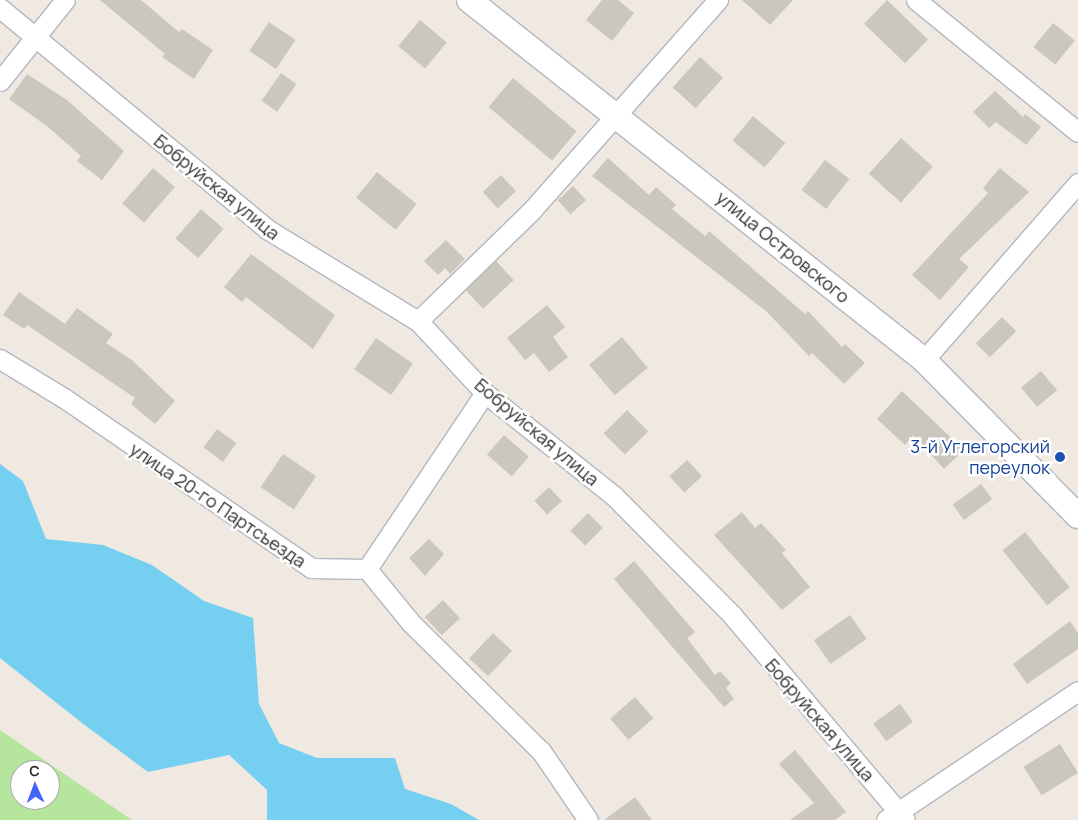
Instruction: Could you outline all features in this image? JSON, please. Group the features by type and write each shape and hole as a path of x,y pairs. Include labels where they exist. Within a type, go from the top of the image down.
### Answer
{"street":[{"path":"0,81 34,35 65,0"},
{"name":"улица Островского","path":"469,0 616,114 924,360 1078,516"},
{"path":"418,322 532,210 718,0"},
{"path":"916,0 1078,132"},
{"name":"Бобруйская улица","path":"0,8 267,229 418,322 485,393 613,495 725,608 896,817"},
{"path":"924,360 1078,183"},
{"name":"улица 20-го Партсъезда","path":"0,359 64,398 311,568 367,569"},
{"path":"485,393 367,569 411,623 541,751 588,820"},
{"path":"896,817 1078,691"}],"green space":[{"path":"0,730 44,760 10,760 10,810 60,810 60,771 132,820 0,820"}],"water":[{"path":"0,464 23,481 46,539 103,545 152,565 204,601 253,618 259,704 279,743 317,758 395,758 405,789 451,804 479,820 267,820 267,790 229,755 148,772 82,723 0,658"}],"building":[{"path":"100,0 141,0 179,32 182,29 213,50 194,79 162,57 165,54"},
{"path":"602,0 618,0 634,13 612,41 586,20"},
{"path":"742,0 793,0 770,25"},
{"path":"887,0 928,40 905,63 864,24"},
{"path":"420,20 447,42 425,69 398,46"},
{"path":"269,22 296,40 276,69 249,51"},
{"path":"1053,23 1075,41 1055,65 1033,47"},
{"path":"700,57 723,78 696,108 673,87"},
{"path":"281,73 297,84 277,112 261,101"},
{"path":"27,74 67,100 124,151 102,180 77,161 81,156 48,127 9,99"},
{"path":"513,78 577,131 552,160 489,107"},
{"path":"995,91 1023,117 1025,114 1041,127 1026,145 996,122 989,128 973,112"},
{"path":"753,116 785,143 765,168 732,141"},
{"path":"901,138 933,167 901,202 869,174"},
{"path":"608,158 649,195 656,187 676,205 672,209 705,236 709,231 805,314 808,311 842,347 845,344 865,363 844,384 812,353 809,356 766,311 592,176"},
{"path":"825,160 849,179 826,209 802,190"},
{"path":"153,168 175,187 144,222 122,203"},
{"path":"1000,168 1029,192 959,259 969,267 940,300 912,275 988,193 983,188"},
{"path":"377,172 417,204 396,230 356,198"},
{"path":"501,175 516,191 498,208 483,192"},
{"path":"573,186 586,200 571,214 558,200"},
{"path":"201,209 224,229 198,258 175,238"},
{"path":"446,240 465,259 450,274 445,268 438,275 424,261"},
{"path":"251,254 335,315 313,349 246,297 242,302 224,287"},
{"path":"496,261 514,280 483,309 465,290"},
{"path":"19,292 65,324 77,308 113,334 106,343 132,360 175,401 155,424 131,404 135,398 27,325 24,329 3,315"},
{"path":"547,305 565,327 553,337 568,357 549,372 534,353 525,360 507,338"},
{"path":"1002,317 1016,331 990,357 976,343"},
{"path":"622,337 648,368 615,395 589,365"},
{"path":"376,338 413,364 391,395 354,369"},
{"path":"1041,371 1057,390 1037,407 1021,388"},
{"path":"902,391 964,450 944,469 913,435 905,445 877,419"},
{"path":"627,410 648,431 625,455 604,433"},
{"path":"217,429 236,443 223,462 203,448"},
{"path":"504,435 529,457 512,476 487,455"},
{"path":"283,454 316,476 294,510 261,487"},
{"path":"687,460 702,476 684,492 669,476"},
{"path":"981,484 992,499 964,520 953,505"},
{"path":"549,487 562,501 547,515 534,501"},
{"path":"742,512 755,528 761,523 786,550 782,553 810,587 782,610 714,535"},
{"path":"588,513 603,528 585,546 570,531"},
{"path":"1025,532 1070,587 1047,605 1002,550"},
{"path":"429,539 444,554 425,576 409,558"},
{"path":"634,561 695,632 687,638 715,675 720,671 731,683 726,688 734,699 724,707 614,579"},
{"path":"443,600 460,618 442,635 425,617"},
{"path":"850,615 867,639 831,664 814,640"},
{"path":"1070,621 1078,633 1078,649 1027,684 1013,664"},
{"path":"493,633 512,651 488,676 469,659"},
{"path":"635,697 653,718 628,740 610,719"},
{"path":"900,704 913,722 886,741 873,723"},
{"path":"1060,744 1078,773 1042,796 1024,767"},
{"path":"795,750 846,812 835,820 790,820 814,803 779,764"},
{"path":"635,797 652,820 604,820"}],"place":[{"name":"3-й Углегорский переулок","path":"1060,457"}]}
